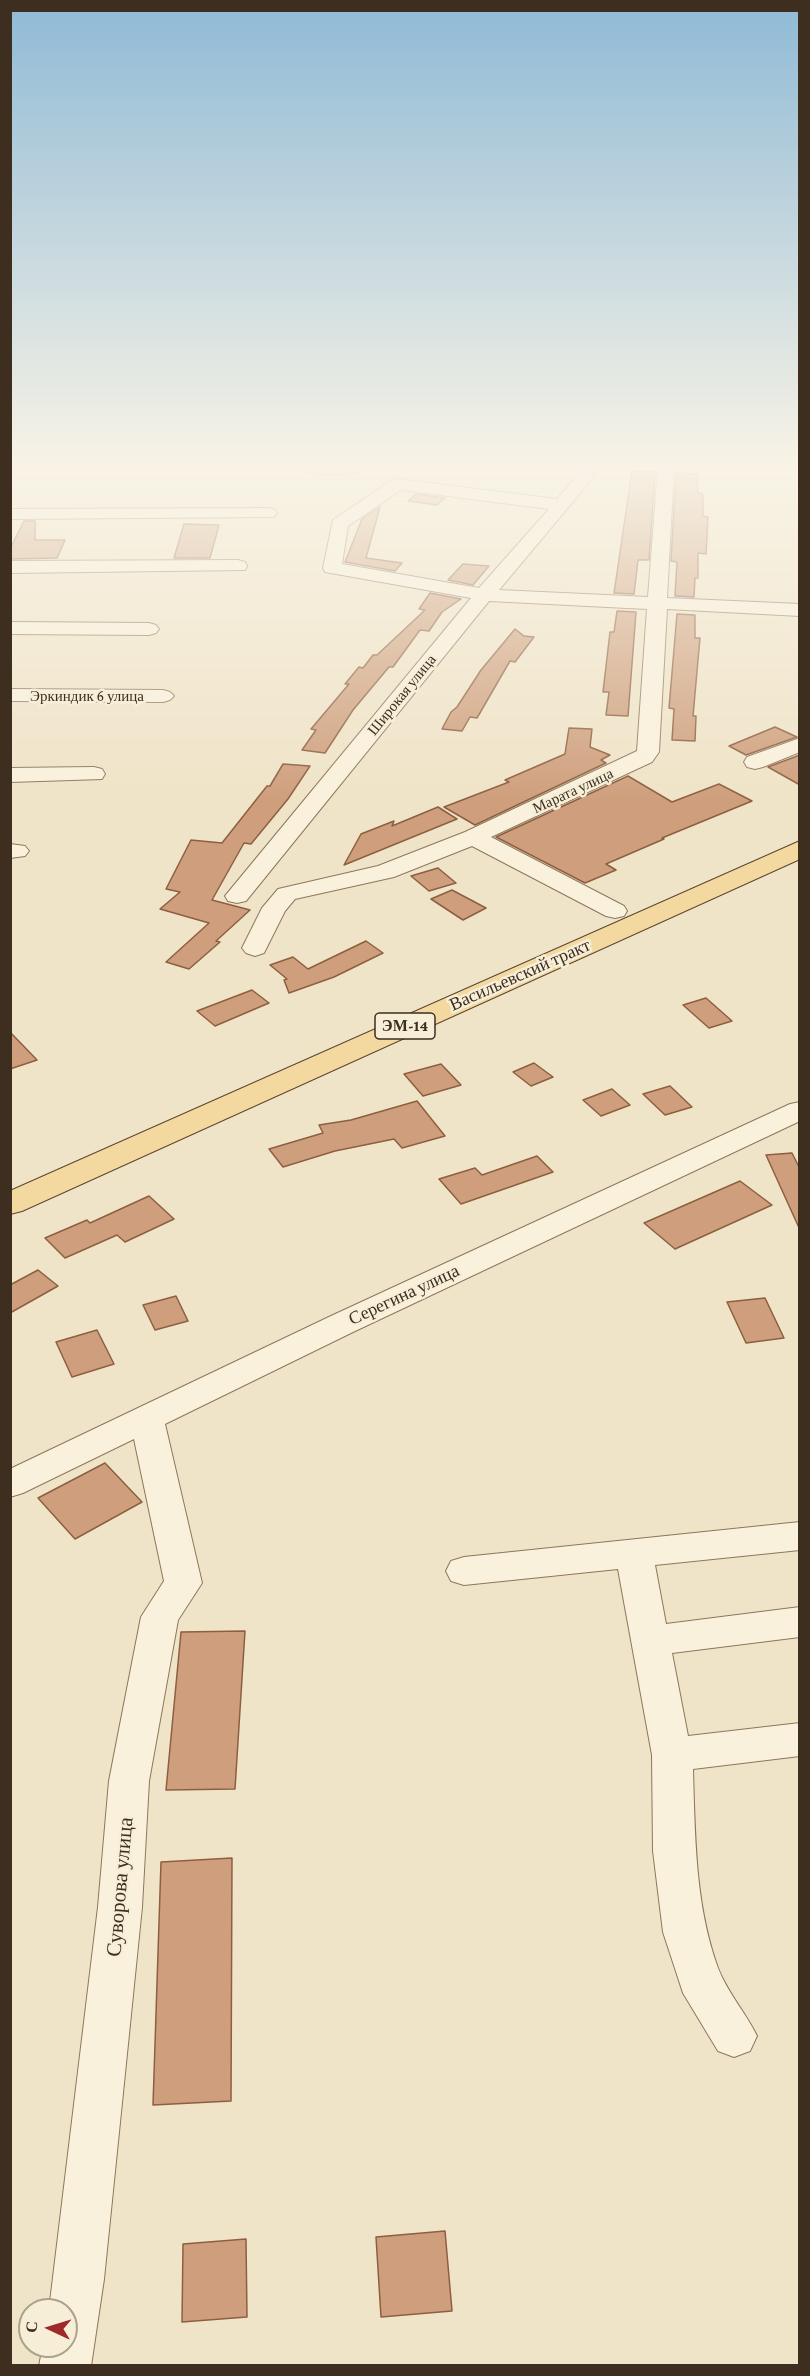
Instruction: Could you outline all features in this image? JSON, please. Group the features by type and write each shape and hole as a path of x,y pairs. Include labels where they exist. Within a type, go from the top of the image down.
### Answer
{"main road":[{"name":"Васильевский тракт","path":"10,1182 800,829"},
{"name":"Васильевский тракт","path":"10,1204 800,849"}],"street":[{"path":"396,579 484,594 800,610"},
{"name":"Широкая улица","path":"237,896 497,579"},
{"name":"Марата улица","path":"255,948 277,903 288,894 385,872 473,837 644,757 648,752 659,579"},
{"path":"10,628 149,629"},
{"name":"Эркиндик 6 улица","path":"10,695 163,696"},
{"path":"755,762 800,744"},
{"path":"10,775 94,774"},
{"path":"473,837 615,911"},
{"name":"Серегина улица","path":"10,1484 342,1324 800,1110"},
{"name":"Суворова улица","path":"65,2366 79,2279 120,1907 129,1780 160,1617 183,1583 147,1419"},
{"path":"464,1571 800,1536"},
{"path":"634,1553 672,1755 674,1851 685,1932 699,1979 734,2036"},
{"path":"651,1641 800,1622"},
{"path":"672,1755 800,1739"}],"building":[{"path":"449,579 478,579 473,585"},
{"path":"616,579 636,579 634,594 614,593"},
{"path":"676,579 695,579 694,597 675,596"},
{"path":"430,593 461,599 442,612 429,631 420,630 393,667 389,667 353,710 325,753 302,750 316,730 311,729 349,684 345,684 359,667 363,668 373,655 377,655 425,610 419,609"},
{"path":"617,611 636,612 628,716 606,715 609,692 603,692 610,632 614,632"},
{"path":"677,614 695,615 695,638 700,638 693,716 696,716 695,741 672,740 674,709 669,708"},
{"path":"515,629 524,636 534,637 515,662 510,661 477,718 470,717 462,731 442,729 451,712 457,707 481,670"},
{"path":"775,727 797,737 746,755 729,746"},
{"path":"569,728 592,729 590,747 610,755 601,760 606,763 475,825 444,807 509,782 505,780 565,754"},
{"path":"800,755 800,785 768,767"},
{"path":"283,764 310,766 288,799 251,844 244,843 212,900 250,910 216,941 220,942 189,969 166,962 209,923 160,909 180,892 166,889 191,840 222,843 267,786 270,786"},
{"path":"628,776 672,802 719,784 752,801 606,864 616,870 585,883 496,837"},
{"path":"438,807 457,819 344,865 361,834 394,821 392,826"},
{"path":"438,868 456,883 429,891 411,876"},
{"path":"452,890 486,908 463,920 431,899"},
{"path":"366,941 383,953 334,977 289,993 284,980 287,979 270,965 293,957 308,969"},
{"path":"252,990 269,1003 215,1026 197,1011"},
{"path":"706,998 732,1021 709,1028 683,1005"},
{"path":"10,1032 37,1060 10,1069"},
{"path":"534,1063 553,1077 531,1086 513,1072"},
{"path":"441,1064 461,1085 423,1096 404,1074"},
{"path":"670,1086 692,1107 665,1115 643,1094"},
{"path":"612,1089 630,1105 601,1116 583,1100"},
{"path":"417,1101 445,1136 402,1148 394,1139 335,1151 283,1167 269,1149 323,1133 319,1125 351,1120"},
{"path":"792,1153 800,1169 800,1230 766,1155"},
{"path":"537,1156 553,1172 461,1204 439,1179 475,1168 482,1175"},
{"path":"740,1181 772,1205 675,1249 644,1223"},
{"path":"149,1196 174,1219 125,1242 117,1235 65,1258 45,1238 87,1220 90,1223"},
{"path":"38,1270 58,1286 10,1313 10,1285"},
{"path":"176,1296 188,1321 155,1330 143,1305"},
{"path":"765,1298 784,1338 746,1343 727,1302"},
{"path":"97,1330 114,1364 72,1377 56,1342"},
{"path":"105,1463 142,1502 75,1539 38,1498"},
{"path":"245,1631 235,1789 166,1790 181,1632"},
{"path":"232,1858 231,2101 153,2105 161,1862"},
{"path":"445,2231 452,2311 381,2317 376,2237"},
{"path":"246,2239 247,2317 182,2322 183,2244"}]}
